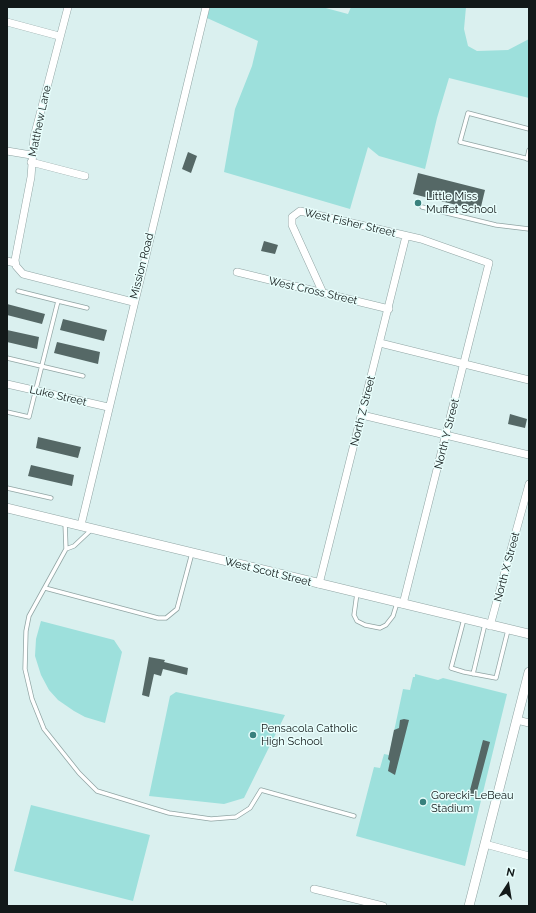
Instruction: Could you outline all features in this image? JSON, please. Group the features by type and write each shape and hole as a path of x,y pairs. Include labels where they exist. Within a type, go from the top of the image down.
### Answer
{"street":[{"name":"Matthew Lane","path":"15,261 31,177 31,158 59,36 68,7"},
{"name":"Mission Road","path":"81,525 133,302 206,7"},
{"path":"7,22 59,36"},
{"path":"7,151 86,176"},
{"name":"West Fisher Street","path":"323,293 292,225 292,217 297,212 306,211 406,236 446,247 489,263"},
{"name":"North Z Street","path":"319,584 389,309 406,236"},
{"path":"7,261 15,261 19,271 23,274 133,302"},
{"name":"North Y Street","path":"400,603 447,436 489,263"},
{"name":"West Cross Street","path":"237,272 389,309"},
{"path":"380,343 529,380"},
{"name":"Luke Street","path":"7,384 108,407"},
{"path":"362,415 529,455"},
{"name":"North X Street","path":"488,625 529,484"},
{"name":"West Scott Street","path":"7,508 529,634"},
{"path":"469,906 529,672"},
{"path":"517,720 529,723"},
{"path":"485,844 529,856"},
{"path":"314,889 352,902 383,906"}],"lane":[{"path":"529,128 468,113 460,142 528,159 529,150"},
{"path":"422,207 496,225 529,229"},
{"path":"18,291 87,308"},
{"path":"7,412 29,417 58,301"},
{"path":"7,358 83,376"},
{"path":"7,488 51,498"},
{"path":"65,521 66,549 29,616 26,631 25,669 32,700 44,729 79,773 97,791 169,813 211,819 236,817 250,808 261,790 354,816"},
{"path":"66,549 74,546 93,528"},
{"path":"45,588 158,618 166,618 177,609 192,553"},
{"path":"357,593 354,615 357,621 364,625 380,628 386,625 400,603"},
{"path":"464,619 451,668 473,674 496,678 508,630"},
{"path":"473,674 488,625"}],"shaded area":[{"path":"210,7 322,7 348,14 351,7 466,7 464,29 468,46 477,51 508,50 529,39 529,98 449,78 437,118 425,169 379,156 368,147 350,209 224,172 235,109 252,66 258,41 207,18"},
{"path":"41,621 114,640 122,652 105,723 85,717 74,711 58,700 49,690 41,675 35,656 36,639"},
{"name":"Gorecki-LeBeau Stadium","path":"415,674 438,680 443,678 507,694 465,866 356,836 374,767 380,768 384,754 389,755 403,689 410,690"},
{"path":"176,692 285,715 244,798 224,804 149,796 170,696"},
{"path":"31,805 150,835 133,901 14,871"}],"building":[{"path":"188,152 197,156 191,173 182,169"},
{"path":"418,173 485,190 480,211 413,194"},
{"path":"264,241 278,245 275,254 261,251"},
{"path":"7,304 45,314 42,324 7,315"},
{"path":"63,319 107,330 104,341 60,330"},
{"path":"7,330 39,337 37,349 7,342"},
{"path":"57,342 100,352 98,364 54,353"},
{"path":"510,414 527,419 525,428 508,424"},
{"path":"38,437 81,447 78,458 36,448"},
{"path":"31,465 74,475 72,486 28,476"},
{"path":"149,657 165,660 164,662 188,668 187,675 163,669 161,676 154,674 149,697 142,695"},
{"path":"400,720 409,720 395,775 388,771 390,761 388,759 394,730 399,728"},
{"path":"483,740 490,742 476,795 469,794"}],"place":[{"name":"Little Miss Muffet School","path":"418,203"},
{"name":"Pensacola Catholic High School","path":"253,735"},
{"name":"Gorecki-LeBeau Stadium","path":"423,802"}]}
